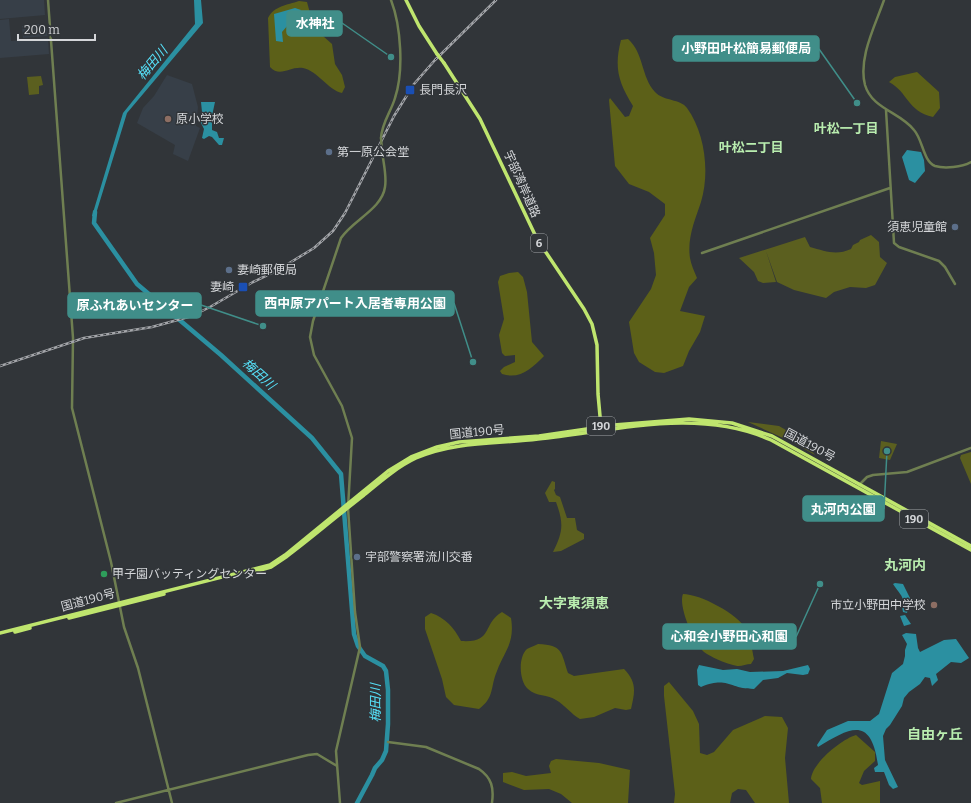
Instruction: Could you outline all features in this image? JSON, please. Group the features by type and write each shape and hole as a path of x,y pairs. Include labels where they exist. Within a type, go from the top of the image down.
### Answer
{"highway":[{"name":"宇部湾岸道路","path":"406,0 419,26 483,123 537,239 590,319 597,345 598,394 601,428"},
{"name":"国道190号","path":"0,634 215,580 270,564 285,555 345,507 397,469 417,458 437,450 464,445 532,440 601,428 687,423 711,424 754,432 786,447 971,546"},
{"name":"国道190号","path":"859,486 971,550"}],"street":[{"path":"48,0 73,338 72,408 119,604 138,668 172,803"},
{"path":"340,803 337,747 360,647 354,612 345,507 352,439 350,428 342,406 314,355 310,337 313,321 341,238 351,226 378,203 384,192 385,178 381,138 383,123 397,93 400,66 398,31 391,0"},
{"path":"884,0 865,56 864,72 866,86 871,97 886,110 915,130 921,139 928,160 932,164 956,167 971,162"},
{"path":"886,110 894,243 899,247 938,261 945,267 955,284"},
{"path":"702,253 890,188"},
{"path":"859,486 867,477 873,475 907,472 971,448"},
{"path":"388,742 426,747 479,769 487,775 492,784 492,803"},
{"path":"116,803 314,754 321,756 337,766"}],"shaded area":[{"path":"0,0 44,0 45,15 0,19"},
{"path":"299,1 307,2 314,28 332,44 335,64 342,75 345,87 342,93 332,88 318,76 303,68 278,72 270,67 268,18 277,8"},
{"path":"9,19 11,41 48,38 49,54 0,58 0,20"},
{"path":"39,24 47,28 48,36 23,38 22,26"},
{"path":"628,39 637,51 650,86 655,92 658,95 681,103 687,108 698,129 704,153 704,190 692,229 689,251 690,260 697,278 689,287 680,311 705,316 700,332 689,351 683,366 664,373 655,372 639,362 634,353 629,322 651,289 656,275 654,253 650,238 665,215 665,204 649,192 629,184 615,166 609,100 610,98 625,117 629,116 633,106 621,82 618,66 621,40"},
{"path":"917,72 939,92 940,108 933,117 918,110 895,86 889,82 895,77"},
{"name":"原小学校","path":"167,75 192,84 198,107 196,126 200,128 188,161 173,154 175,145 137,123 143,108 154,96"},
{"path":"518,272 523,277 527,292 532,342 544,356 525,372 508,375 502,374 500,371 504,367 515,362 515,355 505,356 502,353 499,335 504,319 498,282 500,276"},
{"path":"683,594 699,597 708,601 727,611 742,623 748,632 751,644 754,659 751,664 739,666 725,663 702,650 687,623 684,614 682,599"},
{"path":"502,612 511,618 512,634 495,677 488,700 479,709 454,705 446,697 442,679 425,629 425,617 431,613 436,615 449,624 461,641 471,641 483,636 491,622"},
{"path":"538,644 557,648 562,655 568,673 574,676 624,669 631,678 634,688 631,709 626,710 615,708 594,717 580,719 553,698 531,692 525,685 521,675 521,663 527,649"},
{"path":"669,682 693,711 699,724 700,753 707,755 714,752 733,730 765,716 782,717 788,728 785,758 789,803 755,803 746,790 738,789 732,793 730,803 674,803 675,794 664,696 664,686"},
{"path":"856,735 875,752 875,761 864,771 859,783 862,785 880,781 880,803 822,803 820,788 811,779 816,766 836,746"},
{"path":"556,759 599,763 630,770 628,803 572,803 561,794 549,789 524,790 503,782 503,773 512,772 526,776 551,773 549,766 551,761"}],"green space":[{"path":"41,76 43,85 39,86 39,94 29,95 27,77"},
{"path":"871,235 879,242 880,257 887,263 875,285 866,288 850,287 834,292 826,298 794,290 777,282 766,251 776,282 763,283 758,281 754,272 739,258 805,237 810,247 830,252 846,251 851,249 853,245 860,240"},
{"path":"748,422 779,426 791,433 787,438 783,438"},
{"path":"796,437 804,442 815,455 794,443 794,439"},
{"path":"881,441 897,444 890,460 879,458"},
{"path":"971,452 971,484 960,458 961,455"},
{"path":"552,481 555,482 554,490 556,495 560,497 567,518 575,518 577,530 584,534 584,539 561,551 553,552 559,539 561,522 556,502 549,502 545,493"}],"water":[{"path":"194,0 201,0 203,23 127,113 95,217 92,216 123,113 195,24"},
{"path":"295,8 301,10 282,32 283,42 276,41 274,14"},
{"path":"201,102 215,102 212,116 212,130 217,132 219,138 224,138 222,145 219,145 212,137 209,136 204,139 202,138 204,129 199,119 202,112"},
{"path":"907,150 921,152 924,160 925,171 915,183 909,180 902,157"},
{"path":"893,584 903,584 910,598 907,613 903,612 902,607 904,604 901,596"},
{"path":"905,615 911,624 904,626 900,616"},
{"path":"906,633 916,634 920,652 944,640 956,639 969,658 961,663 951,662 936,674 938,680 932,686 930,678 925,677 920,684 909,692 904,698 902,706 886,729 883,736 885,760 898,787 893,789 889,785 884,772 875,772 874,768 878,765 875,749 865,732 858,730 850,731 840,734 818,747 817,745 827,730 848,721 870,721 879,714 892,673 903,664 907,644 902,635"},
{"path":"699,665 723,670 737,669 750,672 783,671 808,665 810,669 808,674 803,675 787,673 778,678 763,680 754,689 723,683 710,684 701,687 698,685 697,670"}],"waterway":[{"name":"梅田川","path":"95,212 94,223 137,284 221,355 312,438 341,474 354,634 358,646 365,656 383,666 386,671 388,690 386,751 382,760 375,768 357,803"}],"railway":[{"path":"0,366 84,338 152,327 192,316 253,282 278,270 314,248 333,231 345,213 394,116 414,84 435,60 496,0"}],"place":[{"name":"水神社","path":"391,57"},
{"name":"長門長沢","path":"410,90"},
{"name":"小野田叶松簡易郵便局","path":"857,103"},
{"name":"原小学校","path":"168,119"},
{"name":"第一原公会堂","path":"329,152"},
{"name":"須恵児童館","path":"955,227"},
{"name":"妻崎郵便局","path":"229,270"},
{"name":"妻崎","path":"243,287"},
{"name":"原ふれあいセンター","path":"263,326"},
{"name":"西中原アパート入居者専用公園","path":"473,362"},
{"name":"丸河内公園","path":"887,451"},
{"name":"宇部警察署流川交番","path":"357,557"},
{"name":"甲子園バッティングセンター","path":"104,574"},
{"name":"心和会小野田心和園","path":"820,584"},
{"name":"市立小野田中学校","path":"934,605"}],"district":[{"name":"叶松一丁目","path":"846,128"},
{"name":"叶松二丁目","path":"751,147"},
{"name":"丸河内","path":"905,565"},
{"name":"大字東須恵","path":"574,603"},
{"name":"自由ヶ丘","path":"935,734"}]}
